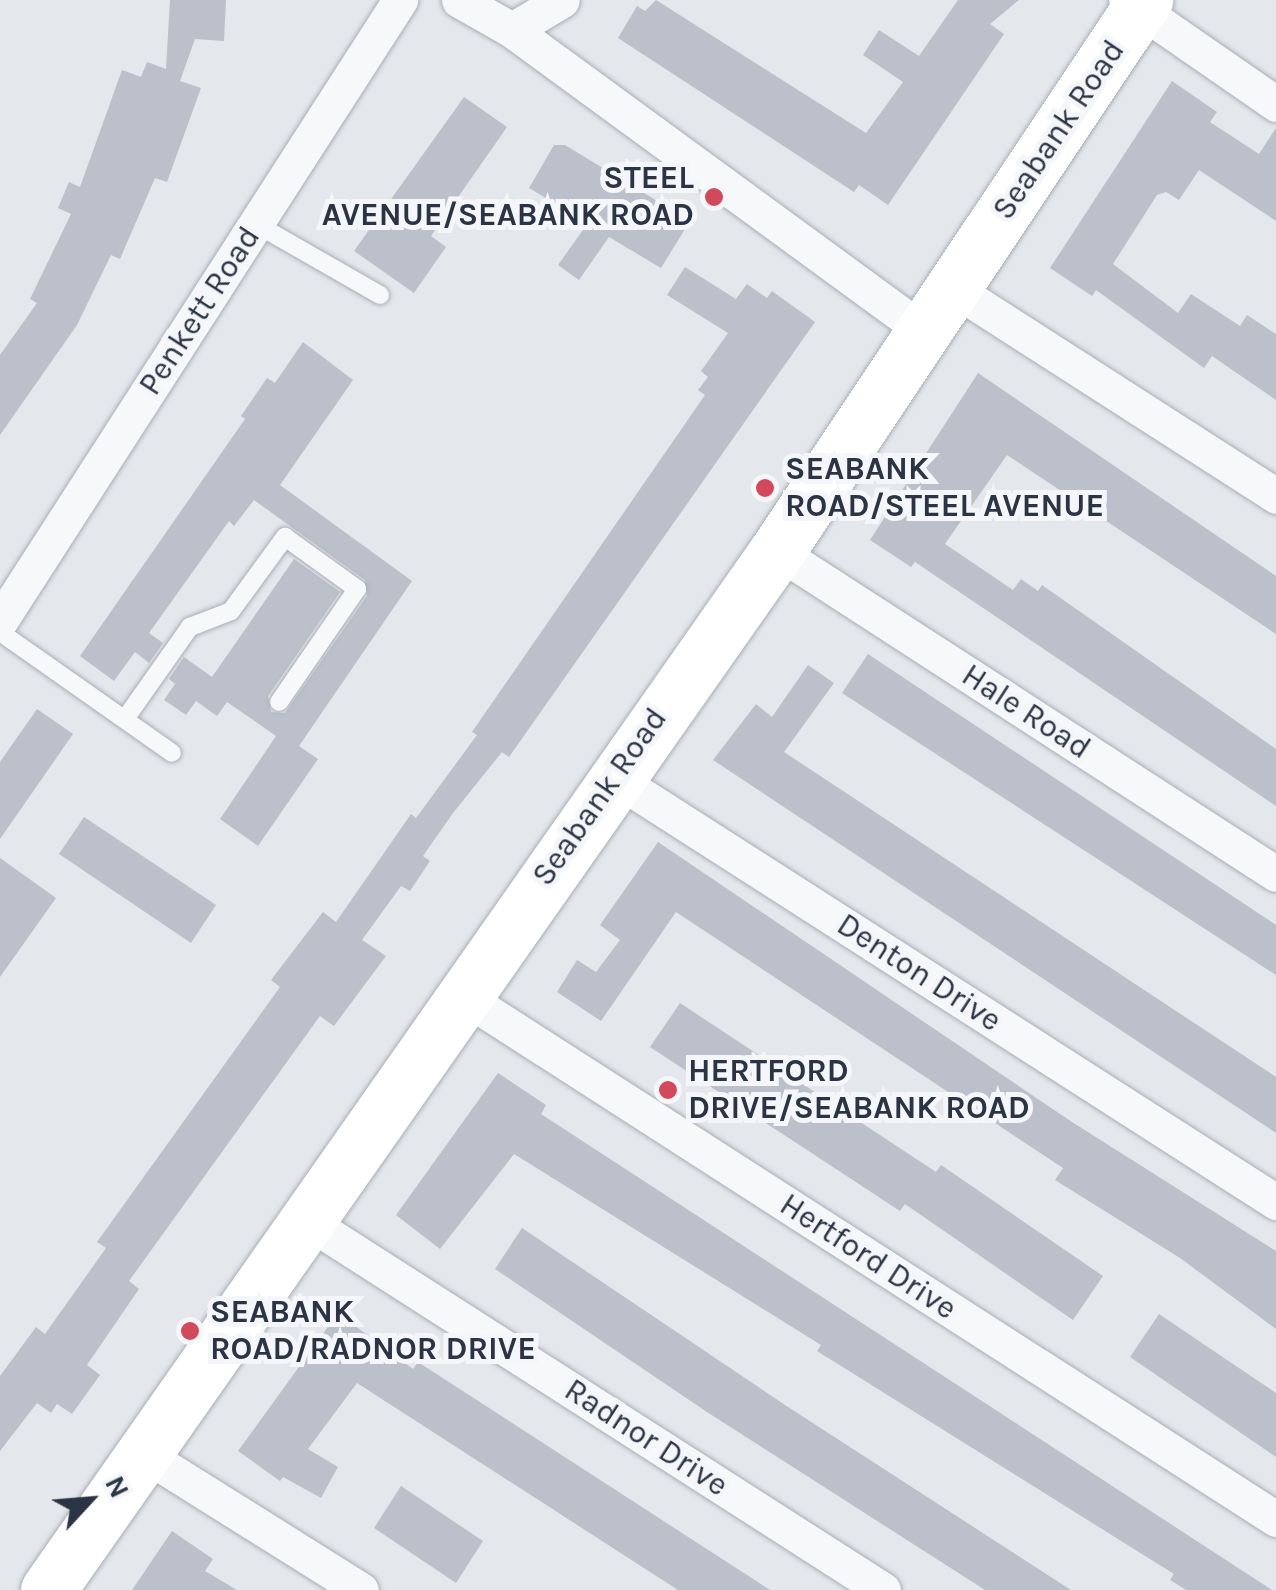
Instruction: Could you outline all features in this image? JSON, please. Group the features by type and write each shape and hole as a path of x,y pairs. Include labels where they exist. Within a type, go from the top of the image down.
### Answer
{"main road":[{"name":"Seabank Road","path":"48,1590 612,777 777,551 939,311 1136,4"}],"street":[{"name":"Penkett Road","path":"2,615 400,0"},
{"path":"459,0 512,30 939,311 1276,496"},
{"path":"512,30 562,0"},
{"path":"1136,4 1276,104"},
{"name":"Hale Road","path":"777,551 1276,874"},
{"name":"Denton Drive","path":"612,777 1276,1202"},
{"name":"Hertford Drive","path":"461,995 1276,1519"},
{"name":"Radnor Drive","path":"307,1221 883,1590"},
{"path":"144,1454 361,1590"}],"lane":[{"path":"256,224 380,295"},
{"path":"125,719 190,627 231,611 286,537 357,589 279,702"},
{"path":"2,615 125,719 172,753"}],"building":[{"path":"170,0 226,0 224,41 195,39 180,81 201,88 167,182 155,178 120,259 111,255 77,325 0,435 0,355 37,303 30,299 71,214 58,208 69,182 80,187 122,70 141,77 147,62 166,69"},
{"path":"656,0 866,133 903,82 863,55 879,30 919,56 958,0 1019,0 990,24 1004,34 888,205 859,185 854,192 618,38 637,6 645,11"},
{"path":"1172,81 1217,112 1210,122 1259,154 1276,128 1276,221 1199,170 1179,200 1166,192 1157,195 1113,264 1178,313 1191,294 1240,326 1247,315 1276,334 1276,400 1212,356 1204,368 1096,290 1092,296 1050,268"},
{"path":"464,97 507,127 431,236 446,247 414,293 354,251"},
{"path":"554,145 565,145 690,221 661,268 609,237 579,280 558,265 588,223 529,188"},
{"path":"685,267 736,299 747,284 767,298 772,291 815,322 509,757 502,752 453,813 423,856 430,861 410,891 401,886 362,940 386,956 334,1026 320,1016 129,1281 139,1289 87,1365 100,1375 72,1414 57,1404 51,1413 37,1403 0,1451 0,1376 36,1327 45,1334 106,1248 97,1242 280,987 271,980 323,912 336,922 411,814 416,818 477,735 472,732 705,395 698,390 708,377 701,371 728,333 667,295"},
{"path":"303,342 353,380 280,485 412,581 299,746 318,759 258,846 220,819 276,736 227,702 217,716 196,701 186,715 164,700 175,684 169,679 184,657 212,677 294,559 340,592 268,696 271,712 285,713 367,596 365,580 254,500 234,526 229,521 149,633 163,643 149,663 135,652 114,681 80,656 245,419 241,416 267,378 275,383"},
{"path":"978,373 1276,576 1276,634 1007,455 945,544 1013,590 1021,579 1038,591 1042,585 1276,749 1276,806 915,562 911,567 870,540"},
{"path":"868,654 1276,925 1276,975 842,693"},
{"path":"808,665 834,683 784,752 1276,1077 1276,1133 713,760 756,704 772,717"},
{"path":"37,709 73,734 0,839 0,762"},
{"path":"84,817 216,905 191,943 59,854"},
{"path":"658,842 1072,1122 1276,1251 1276,1329 1180,1258 1055,1180 1063,1168 676,912 601,1021 557,992 577,960 596,972 620,940 600,925"},
{"path":"0,858 56,898 0,977"},
{"path":"680,1003 936,1172 941,1165 1103,1276 1073,1320 905,1204 900,1211 650,1047"},
{"path":"498,1073 546,1105 541,1114 1272,1590 1186,1590 1170,1580 1174,1574 817,1351 821,1345 514,1154 440,1249 396,1215"},
{"path":"522,1228 1071,1590 985,1590 707,1412 495,1269"},
{"path":"338,1313 413,1369 418,1362 770,1590 678,1590 357,1383 308,1449 338,1467 321,1498 283,1477 280,1481 238,1451"},
{"path":"1159,1314 1276,1393 1276,1457 1130,1357"},
{"path":"401,1486 483,1541 456,1583 374,1528"},
{"path":"172,1531 213,1559 205,1571 237,1590 132,1590"}],"place":[{"name":"STEEL AVENUE/SEABANK ROAD","path":"714,197"},
{"name":"SEABANK ROAD/STEEL AVENUE","path":"765,488"},
{"name":"HERTFORD DRIVE/SEABANK ROAD","path":"668,1090"},
{"name":"SEABANK ROAD/RADNOR DRIVE","path":"190,1331"}]}
